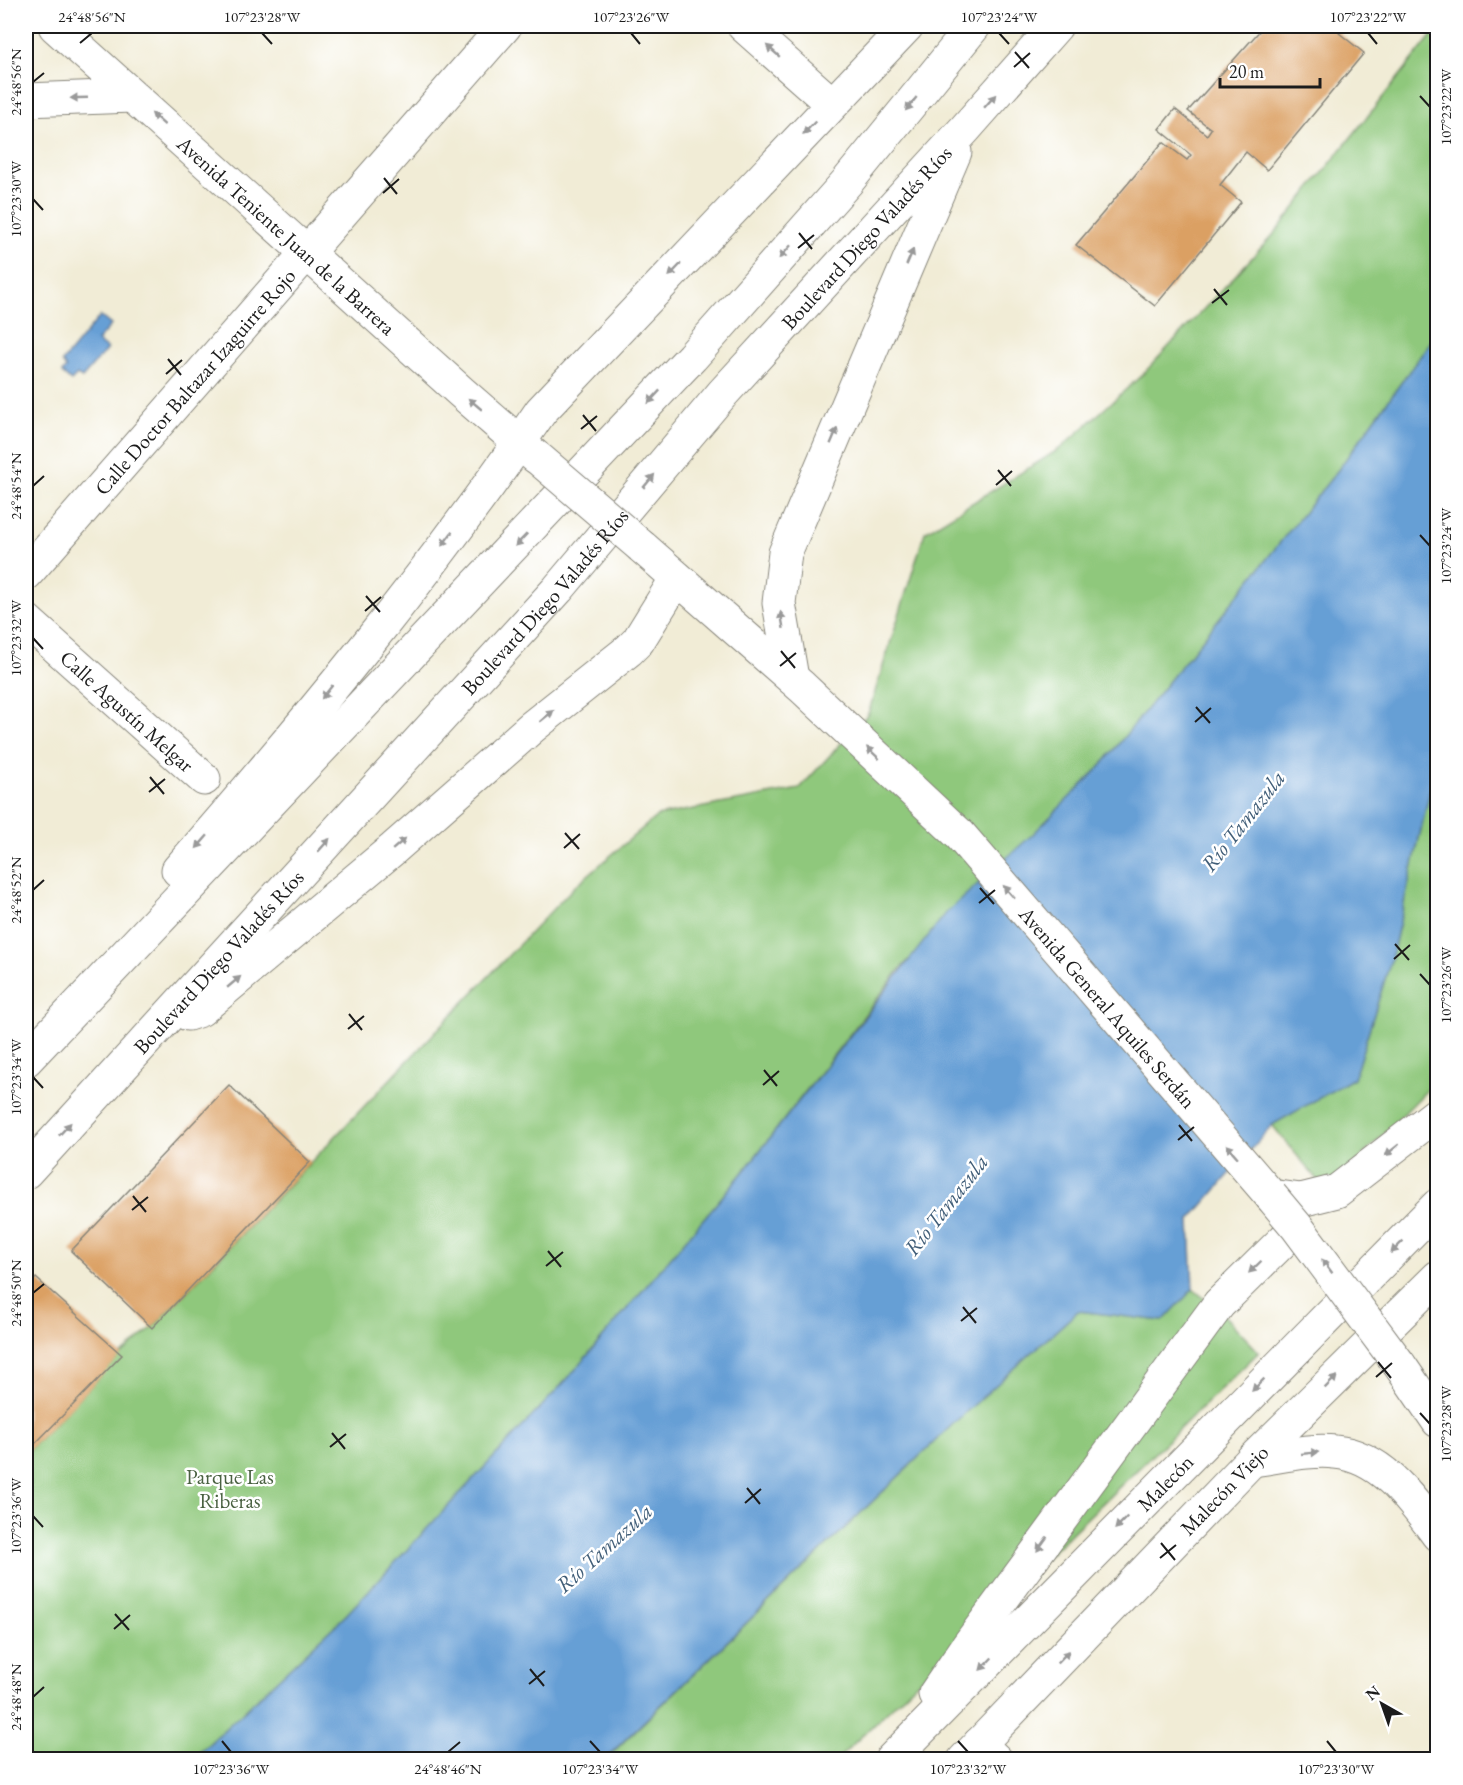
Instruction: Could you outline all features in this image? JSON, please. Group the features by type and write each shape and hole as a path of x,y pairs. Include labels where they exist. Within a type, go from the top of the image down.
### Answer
{"main road":[{"name":"Avenida Teniente Juan de la Barrera","path":"55,26 308,251 461,392 529,450"},
{"name":"Calle Doctor Baltazar Izaguirre Rojo","path":"26,574 505,26"},
{"path":"744,26 832,104"},
{"path":"89,994 138,916 230,810 392,612 495,478 529,450 540,411 907,26"},
{"path":"26,1060 692,357 847,182 974,26"},
{"name":"Boulevard Diego Valadés Ríos","path":"26,1172 558,589 723,393 965,129 1056,26"},
{"path":"26,100 132,96"},
{"path":"797,683 779,603 785,553 965,129"},
{"name":"Avenida General Aquiles Serdán","path":"529,450 797,683 960,835 1297,1227 1399,1364 1437,1421"},
{"path":"166,1020 200,1010 393,849 532,728 629,650 638,641 677,578"},
{"name":"Calle Agustín Melgar","path":"26,620 204,779"},
{"path":"1270,1196 1301,1200 1337,1191 1437,1113"},
{"name":"Malecón","path":"891,1759 1437,1205"},
{"path":"891,1759 967,1647 1219,1304 1297,1227"},
{"name":"Malecón Viejo","path":"980,1754 1252,1460 1437,1277"},
{"path":"1252,1460 1314,1452 1336,1452 1355,1456 1372,1465 1400,1487 1437,1534"}],"green space":[{"name":"Parque Las Riberas","path":"1437,29 1437,333 1338,470 1101,766 900,969 744,1171 570,1376 346,1615 192,1760 26,1760 26,1453 121,1355 152,1328 574,887 657,816 799,789 868,714 925,532 1061,448 1143,374 1275,233"},
{"path":"1437,760 1437,1080 1327,1192 1272,1125 1354,1078 1391,960"},
{"path":"1193,1289 1220,1311 1259,1352 838,1759 605,1760 955,1422 1078,1311 1163,1321"}],"water":[{"path":"100,316 111,325 97,341 107,349 82,378 77,375 71,381 62,373 66,368 62,362"},
{"name":"Río Tamazula","path":"1437,333 1437,760 1391,960 1354,1078 1272,1125 1190,1220 1193,1289 1163,1321 1078,1311 955,1422 605,1759 192,1760 346,1615 570,1376 744,1171 947,912 1033,834 1101,766 1338,470"}],"building":[{"path":"1264,26 1345,26 1339,33 1364,53 1267,170 1246,152 1220,185 1241,202 1155,306 1076,245 1163,142 1187,160 1191,155 1159,129 1175,109 1207,135 1211,129 1188,111"},
{"path":"229,1085 310,1162 152,1328 71,1251"},
{"path":"36,1278 122,1355 26,1453 26,1288"}]}
